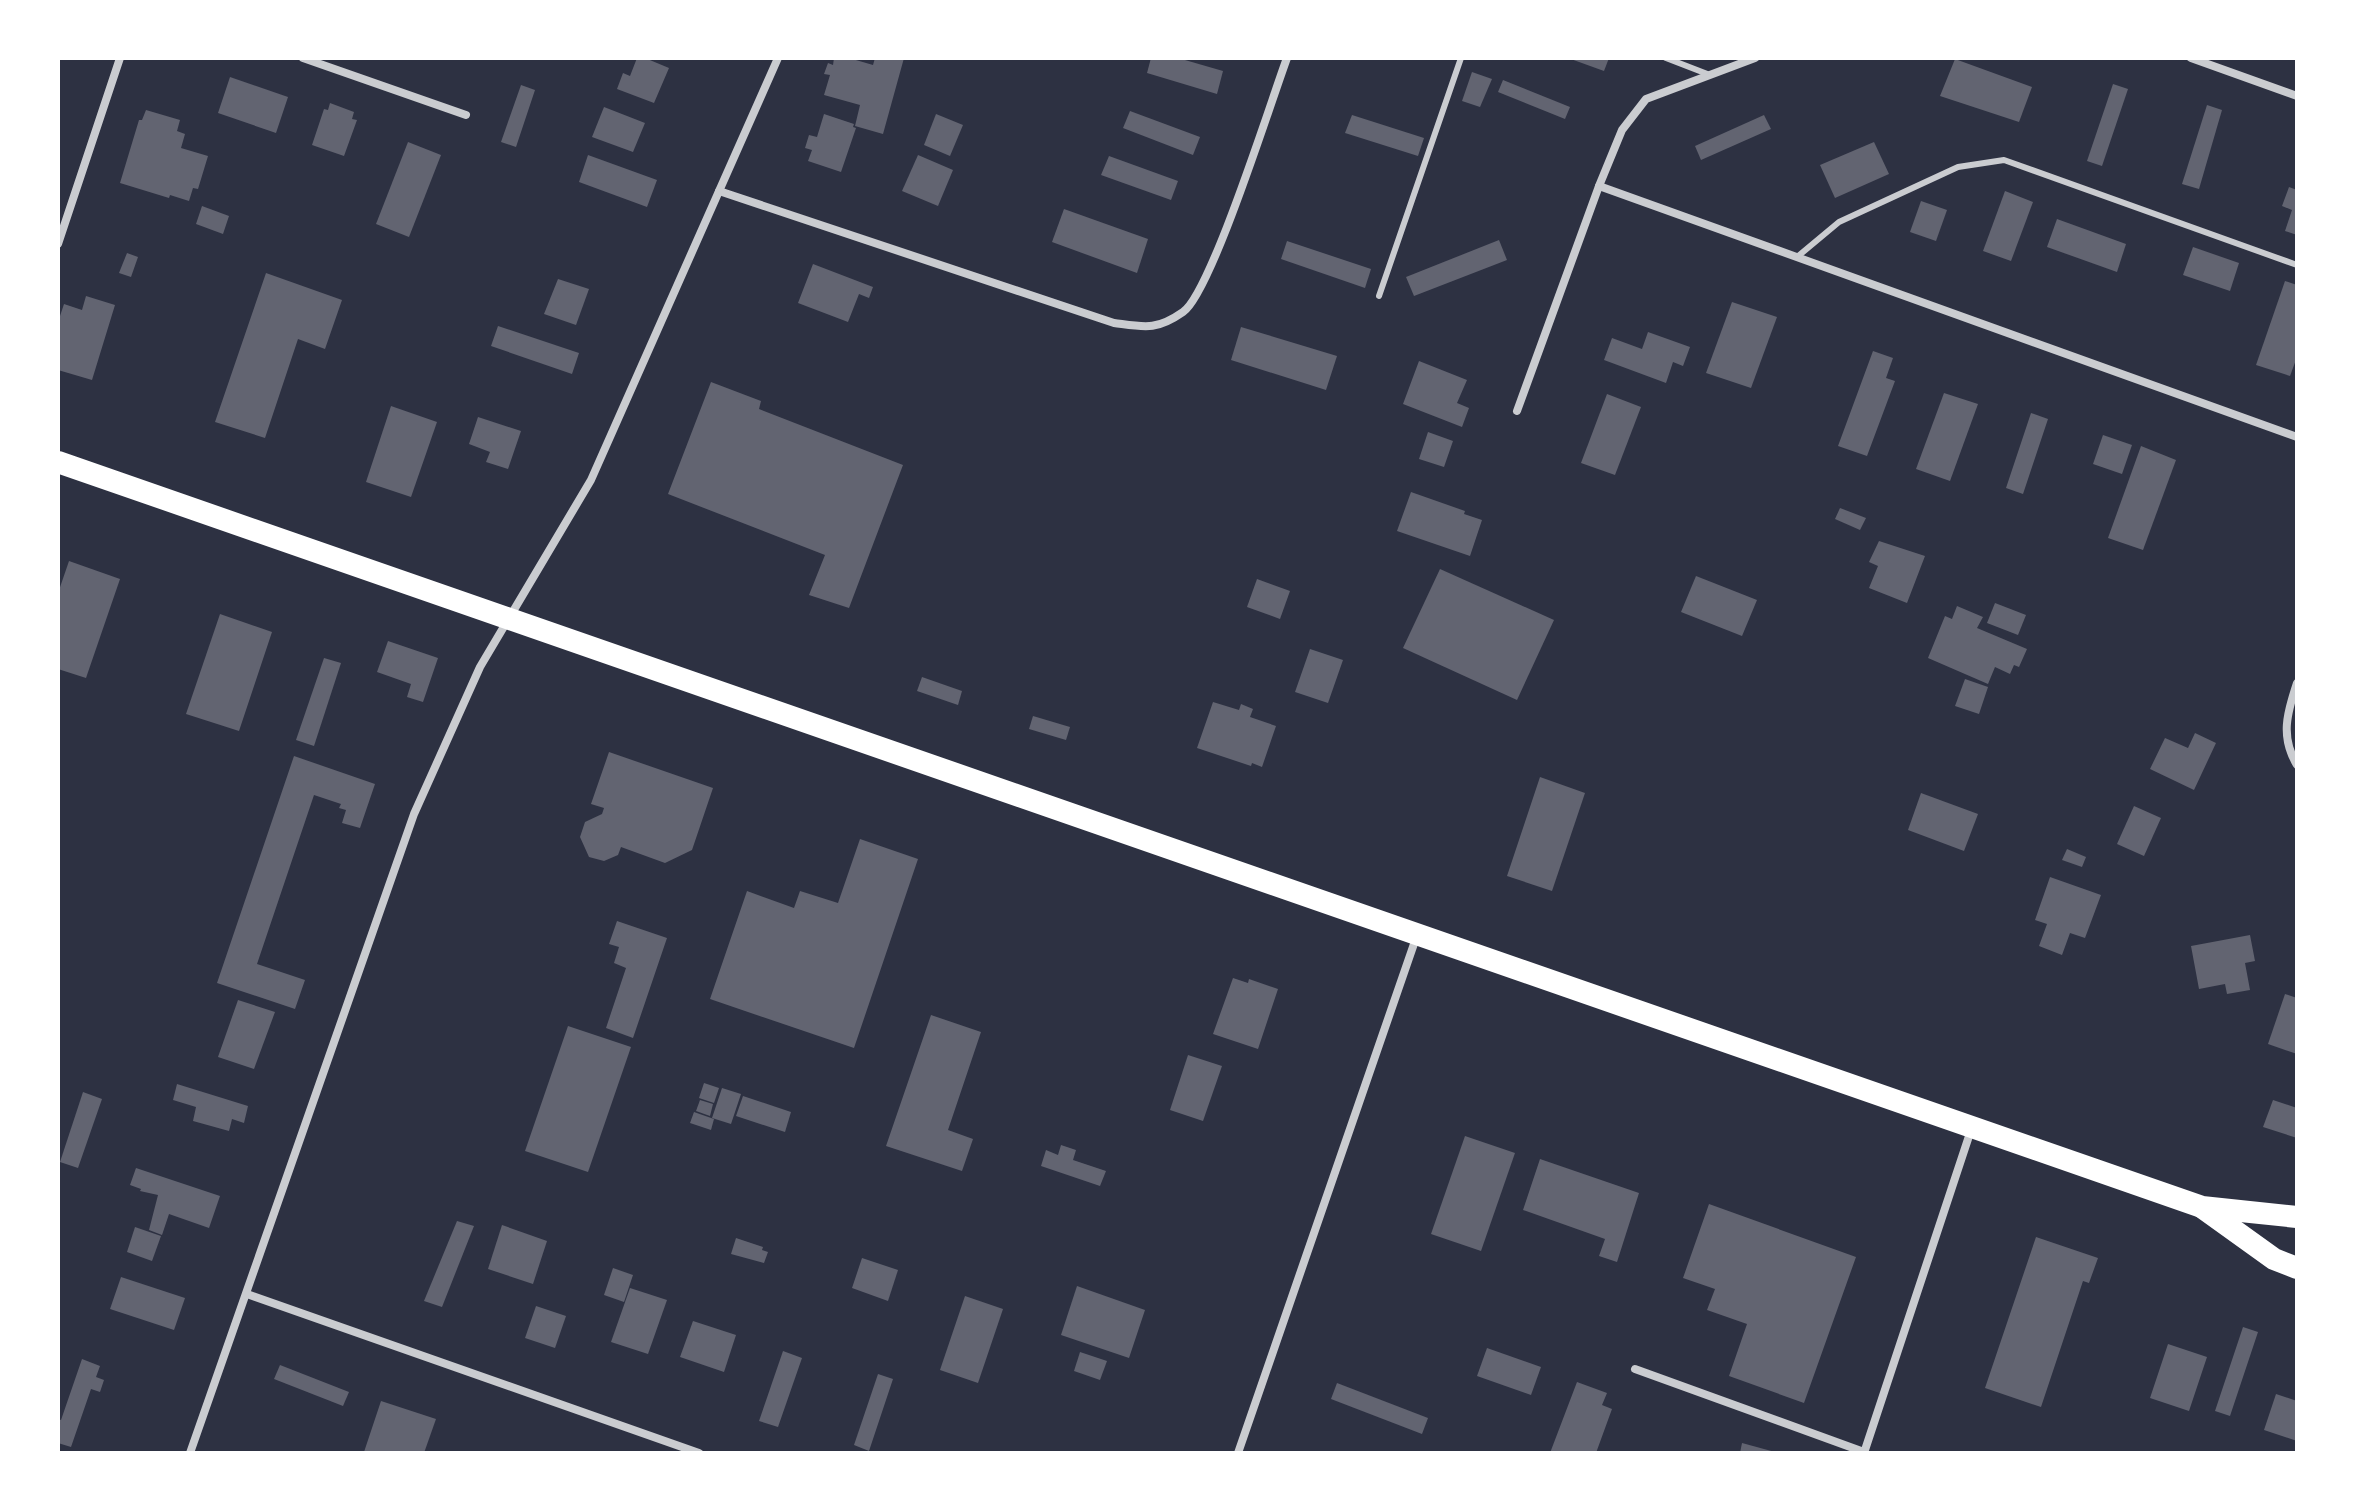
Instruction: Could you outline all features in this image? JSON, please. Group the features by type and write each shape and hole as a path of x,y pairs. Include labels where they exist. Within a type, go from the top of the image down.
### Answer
{"highway":[{"path":"58,462 2202,1207 2297,1217"},
{"path":"2202,1207 2274,1259 2297,1268"}],"street":[{"path":"58,244 120,58"},
{"path":"303,58 466,115"},
{"path":"190,1453 414,814 480,667 591,480 778,58"},
{"path":"719,191 1114,323 1152,328 1186,311 1208,276 1287,58"},
{"path":"1517,411 1622,130 1646,99 1755,58"},
{"path":"2191,58 2297,96"},
{"path":"1599,186 2297,437"},
{"path":"2297,683 2286,716 2286,736 2297,765"},
{"path":"1238,1453 1417,933"},
{"path":"1635,1369 1864,1452 1973,1126"},
{"path":"247,1294 699,1453"}],"lane":[{"path":"1379,296 1461,58"},
{"path":"1666,58 1710,75"},
{"path":"1797,257 1839,222 1958,167 2004,160 2297,265"}],"building":[{"path":"637,58 669,68 654,103 617,89 623,73 630,76"},
{"path":"834,58 849,58 873,65 875,58 904,58 883,134 855,126 860,105 824,95 830,75 824,74 828,63 833,65"},
{"path":"1151,58 1178,58 1223,71 1217,94 1147,73"},
{"path":"1568,58 1609,58 1604,71"},
{"path":"1955,59 2032,87 2019,122 1940,96"},
{"path":"1472,72 1492,79 1480,107 1462,101"},
{"path":"230,77 288,97 276,133 218,113"},
{"path":"1503,80 1570,107 1565,119 1498,92"},
{"path":"2113,84 2128,89 2102,166 2087,161"},
{"path":"521,85 535,90 516,147 501,142"},
{"path":"330,103 354,112 352,119 357,120 344,156 312,145 324,109 328,110"},
{"path":"2207,105 2222,110 2199,189 2182,184"},
{"path":"604,107 645,123 633,152 592,137"},
{"path":"146,110 180,120 177,131 185,134 181,148 208,156 198,189 193,188 189,201 120,183 139,120 142,120"},
{"path":"1130,111 1200,137 1193,155 1123,128"},
{"path":"824,114 854,124 856,128 841,172 808,161 812,150 805,148 809,135 817,137"},
{"path":"936,114 963,125 950,156 924,145"},
{"path":"1352,115 1424,138 1418,156 1345,133"},
{"path":"1764,115 1771,129 1701,160 1695,146"},
{"path":"408,142 441,155 409,237 376,224"},
{"path":"1874,142 1889,174 1835,198 1820,165"},
{"path":"588,155 657,180 647,207 579,182"},
{"path":"918,155 953,170 938,206 902,191"},
{"path":"1109,156 1178,181 1171,200 1101,175"},
{"path":"2289,187 2297,190 2297,235 2285,231 2292,210 2282,206"},
{"path":"2005,191 2033,202 2011,261 1983,251"},
{"path":"1921,201 1947,210 1936,241 1910,232"},
{"path":"202,206 229,216 223,234 196,224"},
{"path":"1064,209 1148,239 1137,273 1052,242"},
{"path":"2057,219 2126,244 2117,272 2047,247"},
{"path":"1499,240 1507,260 1414,296 1406,277"},
{"path":"1287,241 1371,269 1365,288 1281,259"},
{"path":"2193,247 2239,263 2230,291 2183,275"},
{"path":"127,253 138,257 131,277 119,273"},
{"path":"813,264 873,287 869,298 859,294 848,322 798,303"},
{"path":"266,273 342,300 325,349 298,339 265,438 215,422"},
{"path":"558,279 589,289 576,325 544,314"},
{"path":"2285,281 2297,285 2297,357 2290,376 2256,365"},
{"path":"86,296 115,305 92,380 58,370 58,322 64,304 82,310"},
{"path":"1732,302 1777,317 1751,388 1706,373"},
{"path":"498,326 579,353 572,374 491,346"},
{"path":"1241,327 1337,356 1326,390 1231,360"},
{"path":"1648,332 1690,347 1683,366 1673,362 1666,383 1604,360 1612,338 1642,349"},
{"path":"1873,351 1893,358 1886,378 1895,381 1867,456 1838,446"},
{"path":"1419,361 1467,380 1457,403 1469,408 1462,427 1403,404"},
{"path":"711,382 761,401 759,409 903,465 849,608 809,595 825,555 668,494"},
{"path":"1944,393 1978,404 1950,481 1916,469"},
{"path":"1607,394 1641,407 1615,475 1581,463"},
{"path":"391,406 437,422 411,497 366,482"},
{"path":"2031,413 2048,419 2023,494 2006,488"},
{"path":"478,417 521,431 508,469 486,462 490,452 469,444"},
{"path":"1428,432 1453,441 1444,467 1419,459"},
{"path":"2103,435 2132,445 2122,474 2093,464"},
{"path":"2141,446 2176,460 2143,550 2108,538"},
{"path":"1411,492 1482,520 1470,556 1397,531"},
{"path":"1840,508 1866,518 1860,530 1835,519"},
{"path":"1879,541 1925,556 1907,603 1869,588 1878,566 1869,562"},
{"path":"69,561 120,579 86,678 58,669 58,593"},
{"path":"1440,569 1554,620 1517,700 1403,648"},
{"path":"1696,576 1757,600 1742,636 1681,612"},
{"path":"1257,579 1290,591 1280,619 1247,607"},
{"path":"1995,603 2026,615 2018,635 1987,623"},
{"path":"1957,606 1983,617 1977,628 2027,649 2019,667 2014,665 2010,674 1995,667 1988,684 1928,658 1945,616 1952,619"},
{"path":"220,614 272,632 239,731 186,714"},
{"path":"388,641 438,658 423,702 407,697 411,684 377,672"},
{"path":"1310,649 1343,660 1328,703 1295,692"},
{"path":"324,658 341,663 314,746 296,740"},
{"path":"922,677 962,691 958,705 917,691"},
{"path":"1965,679 1988,687 1979,714 1955,706"},
{"path":"1213,702 1239,710 1241,704 1253,709 1250,717 1276,726 1262,767 1197,748"},
{"path":"1033,716 1070,727 1066,740 1029,729"},
{"path":"2195,733 2216,743 2194,790 2150,769 2165,738 2188,748"},
{"path":"609,752 713,788 692,850 665,863 621,847 618,855 604,861 589,857 580,837 585,822 602,814 604,808 591,804"},
{"path":"294,756 375,784 360,828 342,823 346,810 339,808 341,804 314,795 257,964 305,980 295,1009 217,983"},
{"path":"1540,777 1585,793 1552,891 1507,876"},
{"path":"1921,793 1978,814 1964,851 1908,830"},
{"path":"2134,806 2161,818 2144,856 2117,844"},
{"path":"860,839 918,859 854,1048 710,999 747,891 794,908 800,891 838,903"},
{"path":"2067,849 2086,857 2082,867 2062,860"},
{"path":"2050,877 2101,895 2085,938 2070,933 2062,955 2039,946 2047,924 2035,920"},
{"path":"617,921 667,938 633,1038 606,1028 626,968 614,963 619,947 609,944"},
{"path":"2250,935 2255,961 2245,963 2250,990 2227,994 2225,984 2199,989 2191,946"},
{"path":"1233,978 1248,983 1249,979 1278,989 1258,1049 1213,1034"},
{"path":"2285,994 2297,998 2297,1054 2268,1044"},
{"path":"238,1000 275,1012 254,1069 218,1057"},
{"path":"931,1015 981,1032 948,1130 973,1139 962,1171 886,1146"},
{"path":"568,1026 631,1047 588,1172 525,1151"},
{"path":"1188,1055 1222,1066 1203,1121 1170,1110"},
{"path":"704,1083 719,1088 714,1103 699,1098"},
{"path":"177,1084 248,1106 244,1123 232,1119 229,1131 193,1121 196,1107 173,1100"},
{"path":"722,1088 741,1094 731,1124 712,1118"},
{"path":"83,1092 102,1099 78,1168 60,1162"},
{"path":"743,1096 791,1112 785,1132 736,1116"},
{"path":"700,1100 713,1104 710,1116 696,1111"},
{"path":"2273,1100 2297,1108 2297,1138 2263,1127"},
{"path":"694,1112 714,1119 711,1130 690,1123"},
{"path":"1465,1136 1515,1153 1481,1251 1431,1234"},
{"path":"1061,1145 1076,1150 1073,1160 1106,1171 1100,1186 1041,1166 1046,1150 1058,1155"},
{"path":"1540,1159 1639,1193 1617,1262 1599,1256 1605,1239 1523,1210"},
{"path":"136,1168 220,1196 209,1228 169,1214 162,1235 149,1230 158,1195 130,1185"},
{"path":"1709,1204 1856,1257 1804,1403 1729,1376 1747,1324 1707,1310 1715,1289 1683,1278"},
{"path":"457,1221 474,1226 442,1307 424,1301"},
{"path":"502,1225 547,1241 533,1284 488,1269"},
{"path":"135,1227 161,1236 152,1261 127,1252"},
{"path":"2036,1237 2098,1258 2089,1283 2083,1281 2041,1407 1985,1388"},
{"path":"736,1238 763,1247 762,1250 768,1252 764,1263 731,1254"},
{"path":"862,1258 898,1270 888,1301 852,1288"},
{"path":"613,1268 633,1275 624,1302 604,1295"},
{"path":"121,1277 185,1298 174,1330 110,1309"},
{"path":"1077,1286 1145,1310 1129,1358 1061,1335"},
{"path":"630,1288 667,1300 648,1354 611,1342"},
{"path":"965,1296 1003,1309 978,1383 940,1370"},
{"path":"536,1306 566,1316 555,1348 525,1338"},
{"path":"693,1321 736,1335 724,1372 680,1357"},
{"path":"2243,1327 2258,1332 2230,1416 2215,1411"},
{"path":"2168,1344 2207,1357 2189,1411 2150,1398"},
{"path":"1487,1348 1541,1367 1531,1395 1477,1376"},
{"path":"783,1351 802,1358 778,1427 759,1421"},
{"path":"1080,1352 1107,1361 1100,1380 1074,1371"},
{"path":"82,1359 100,1366 96,1377 104,1380 100,1392 91,1389 71,1447 58,1443 58,1419 61,1420"},
{"path":"280,1365 349,1392 343,1406 274,1379"},
{"path":"878,1374 893,1379 869,1451 854,1445"},
{"path":"1577,1382 1607,1393 1602,1405 1612,1409 1596,1453 1550,1453"},
{"path":"1337,1383 1428,1418 1422,1434 1331,1399"},
{"path":"2276,1394 2297,1401 2297,1441 2264,1430"},
{"path":"381,1401 436,1419 424,1453 364,1452"},
{"path":"1742,1443 1775,1452 1775,1453 1740,1453"}]}
